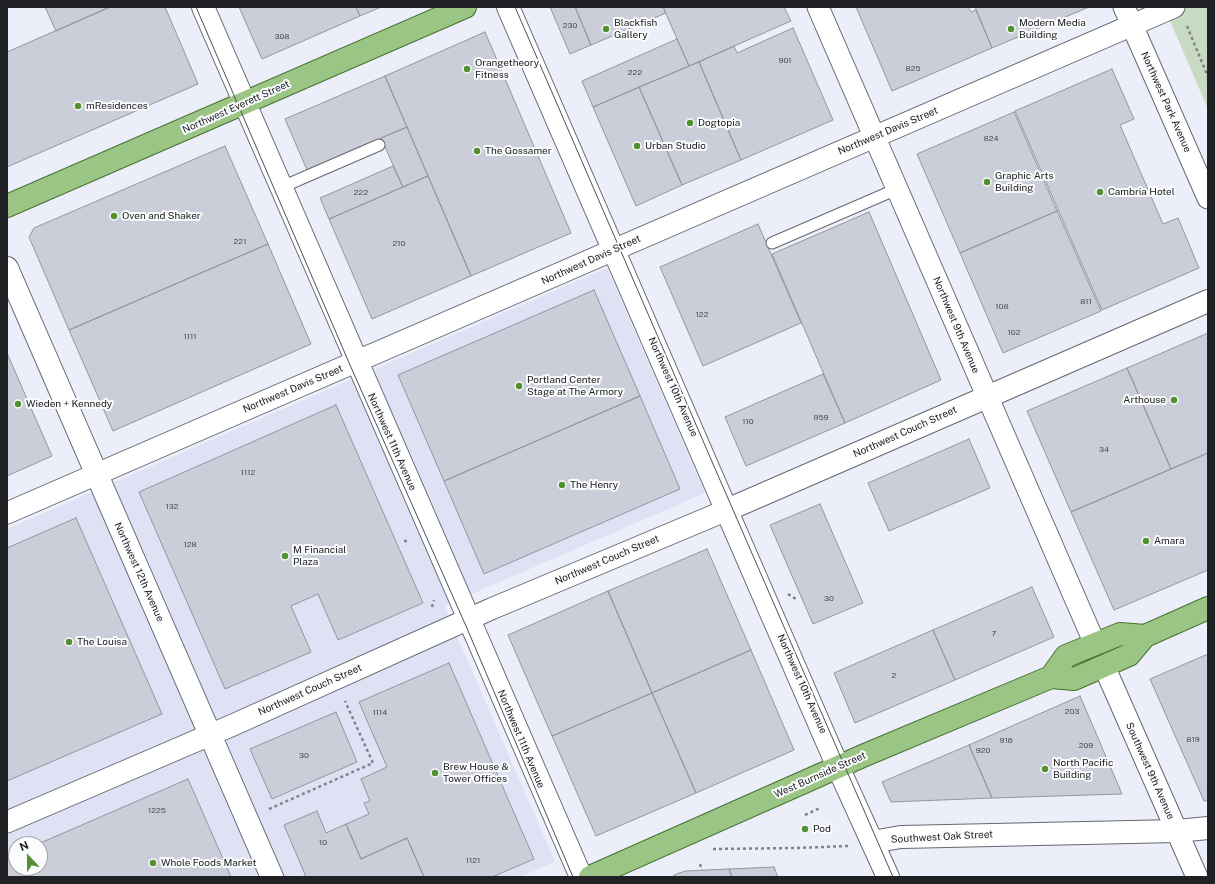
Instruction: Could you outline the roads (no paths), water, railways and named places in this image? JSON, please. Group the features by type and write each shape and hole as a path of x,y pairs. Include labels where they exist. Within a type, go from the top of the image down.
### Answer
{"main road":[{"name":"Northwest Everett Street","path":"7,206 465,7"},
{"name":"West Burnside Street","path":"590,877 838,767 1051,677 1074,678 1104,666 1129,655 1145,636 1208,608"},
{"name":"West Burnside Street","path":"1051,677 1066,656 1120,634 1145,636"}],"street":[{"name":"Northwest 11th Avenue","path":"203,7 581,877"},
{"name":"Northwest 10th Avenue","path":"508,7 838,767 888,877"},
{"name":"Northwest 9th Avenue","path":"818,7 1095,644"},
{"name":"Northwest Davis Street","path":"7,513 874,137 1128,16 1174,7"},
{"name":"Northwest Park Avenue","path":"1128,16 1208,198"},
{"name":"Northwest 12th Avenue","path":"7,268 272,877"},
{"name":"Northwest Couch Street","path":"7,822 469,619 726,510 1208,300"},
{"name":"Southwest 9th Avenue","path":"1104,666 1197,877"},
{"name":"Southwest Oak Street","path":"872,842 901,837 1177,831 1208,828"}],"lane":[{"path":"282,187 379,145"},
{"path":"772,243 897,189"}],"tram line":[{"path":"196,7 350,365 466,626 573,877"},
{"path":"515,7 893,877"}],"place":[{"name":"Blackfish Gallery","path":"606,29"},
{"name":"Modern Media Building","path":"1011,29"},
{"name":"Orangetheory Fitness","path":"467,69"},
{"name":"mResidences","path":"78,106"},
{"name":"Dogtopia","path":"690,123"},
{"name":"Urban Studio","path":"637,146"},
{"name":"The Gossamer","path":"477,151"},
{"name":"Graphic Arts Building","path":"987,182"},
{"name":"Cambria Hotel","path":"1100,192"},
{"name":"Oven and Shaker","path":"114,216"},
{"name":"Portland Center Stage at The Armory","path":"519,386"},
{"name":"Arthouse","path":"1174,400"},
{"name":"Wieden + Kennedy","path":"18,404"},
{"name":"The Henry","path":"562,485"},
{"name":"Amara","path":"1146,541"},
{"name":"M Financial Plaza","path":"285,556"},
{"name":"The Louisa","path":"69,642"},
{"name":"North Pacific Building","path":"1045,769"},
{"name":"Brew House & Tower Offices","path":"435,773"},
{"name":"Pod","path":"805,829"},
{"name":"Whole Foods Market","path":"153,863"}]}
